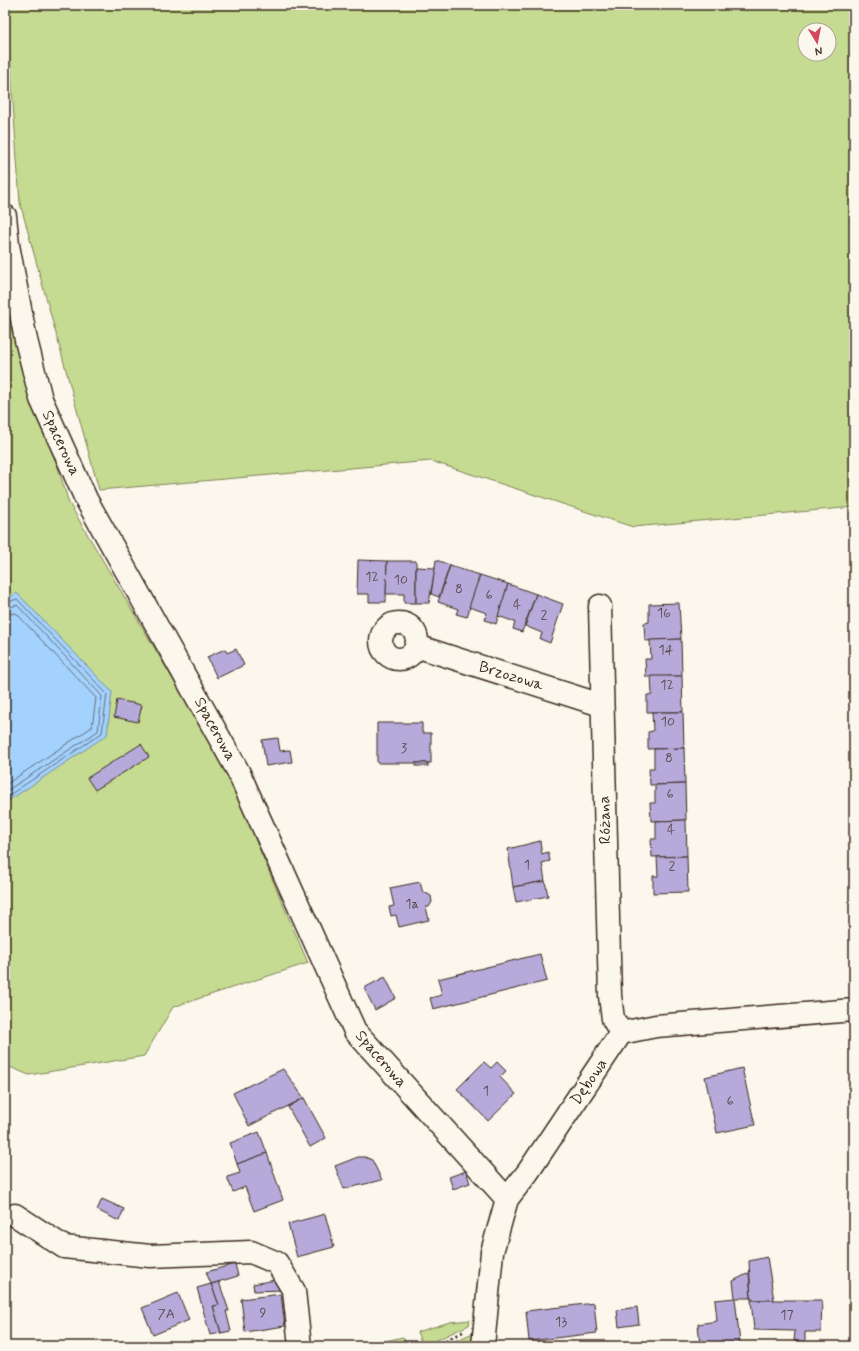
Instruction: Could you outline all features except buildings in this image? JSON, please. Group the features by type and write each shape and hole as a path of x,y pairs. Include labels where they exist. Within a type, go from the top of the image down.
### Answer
{"street":[{"name":"Spacerowa","path":"5,216 8,245 26,340 41,399 86,499 238,771 355,1031 507,1199"},
{"name":"Różana","path":"600,606 601,705 610,996 613,1019 621,1033"},
{"name":"Brzozowa","path":"419,647 601,705"},
{"path":"621,1033 656,1026 854,1010"},
{"name":"Dębowa","path":"483,1346 492,1252 507,1199 528,1172 621,1033"},
{"path":"15,1215 64,1248 150,1256 251,1252 277,1263 294,1291 300,1346"}],"green space":[{"path":"8,5 854,5 854,507 633,527 431,461 99,490 20,203 7,16"},
{"path":"5,298 69,503 204,732 230,780 308,963 173,1007 144,1056 29,1075 5,1065"},
{"path":"470,1320 469,1325 424,1346 417,1332 450,1322"},
{"path":"473,1333 472,1346 443,1346"},
{"path":"403,1337 407,1346 363,1346"}],"water":[{"path":"17,593 112,692 107,735 5,803 5,600"}]}
